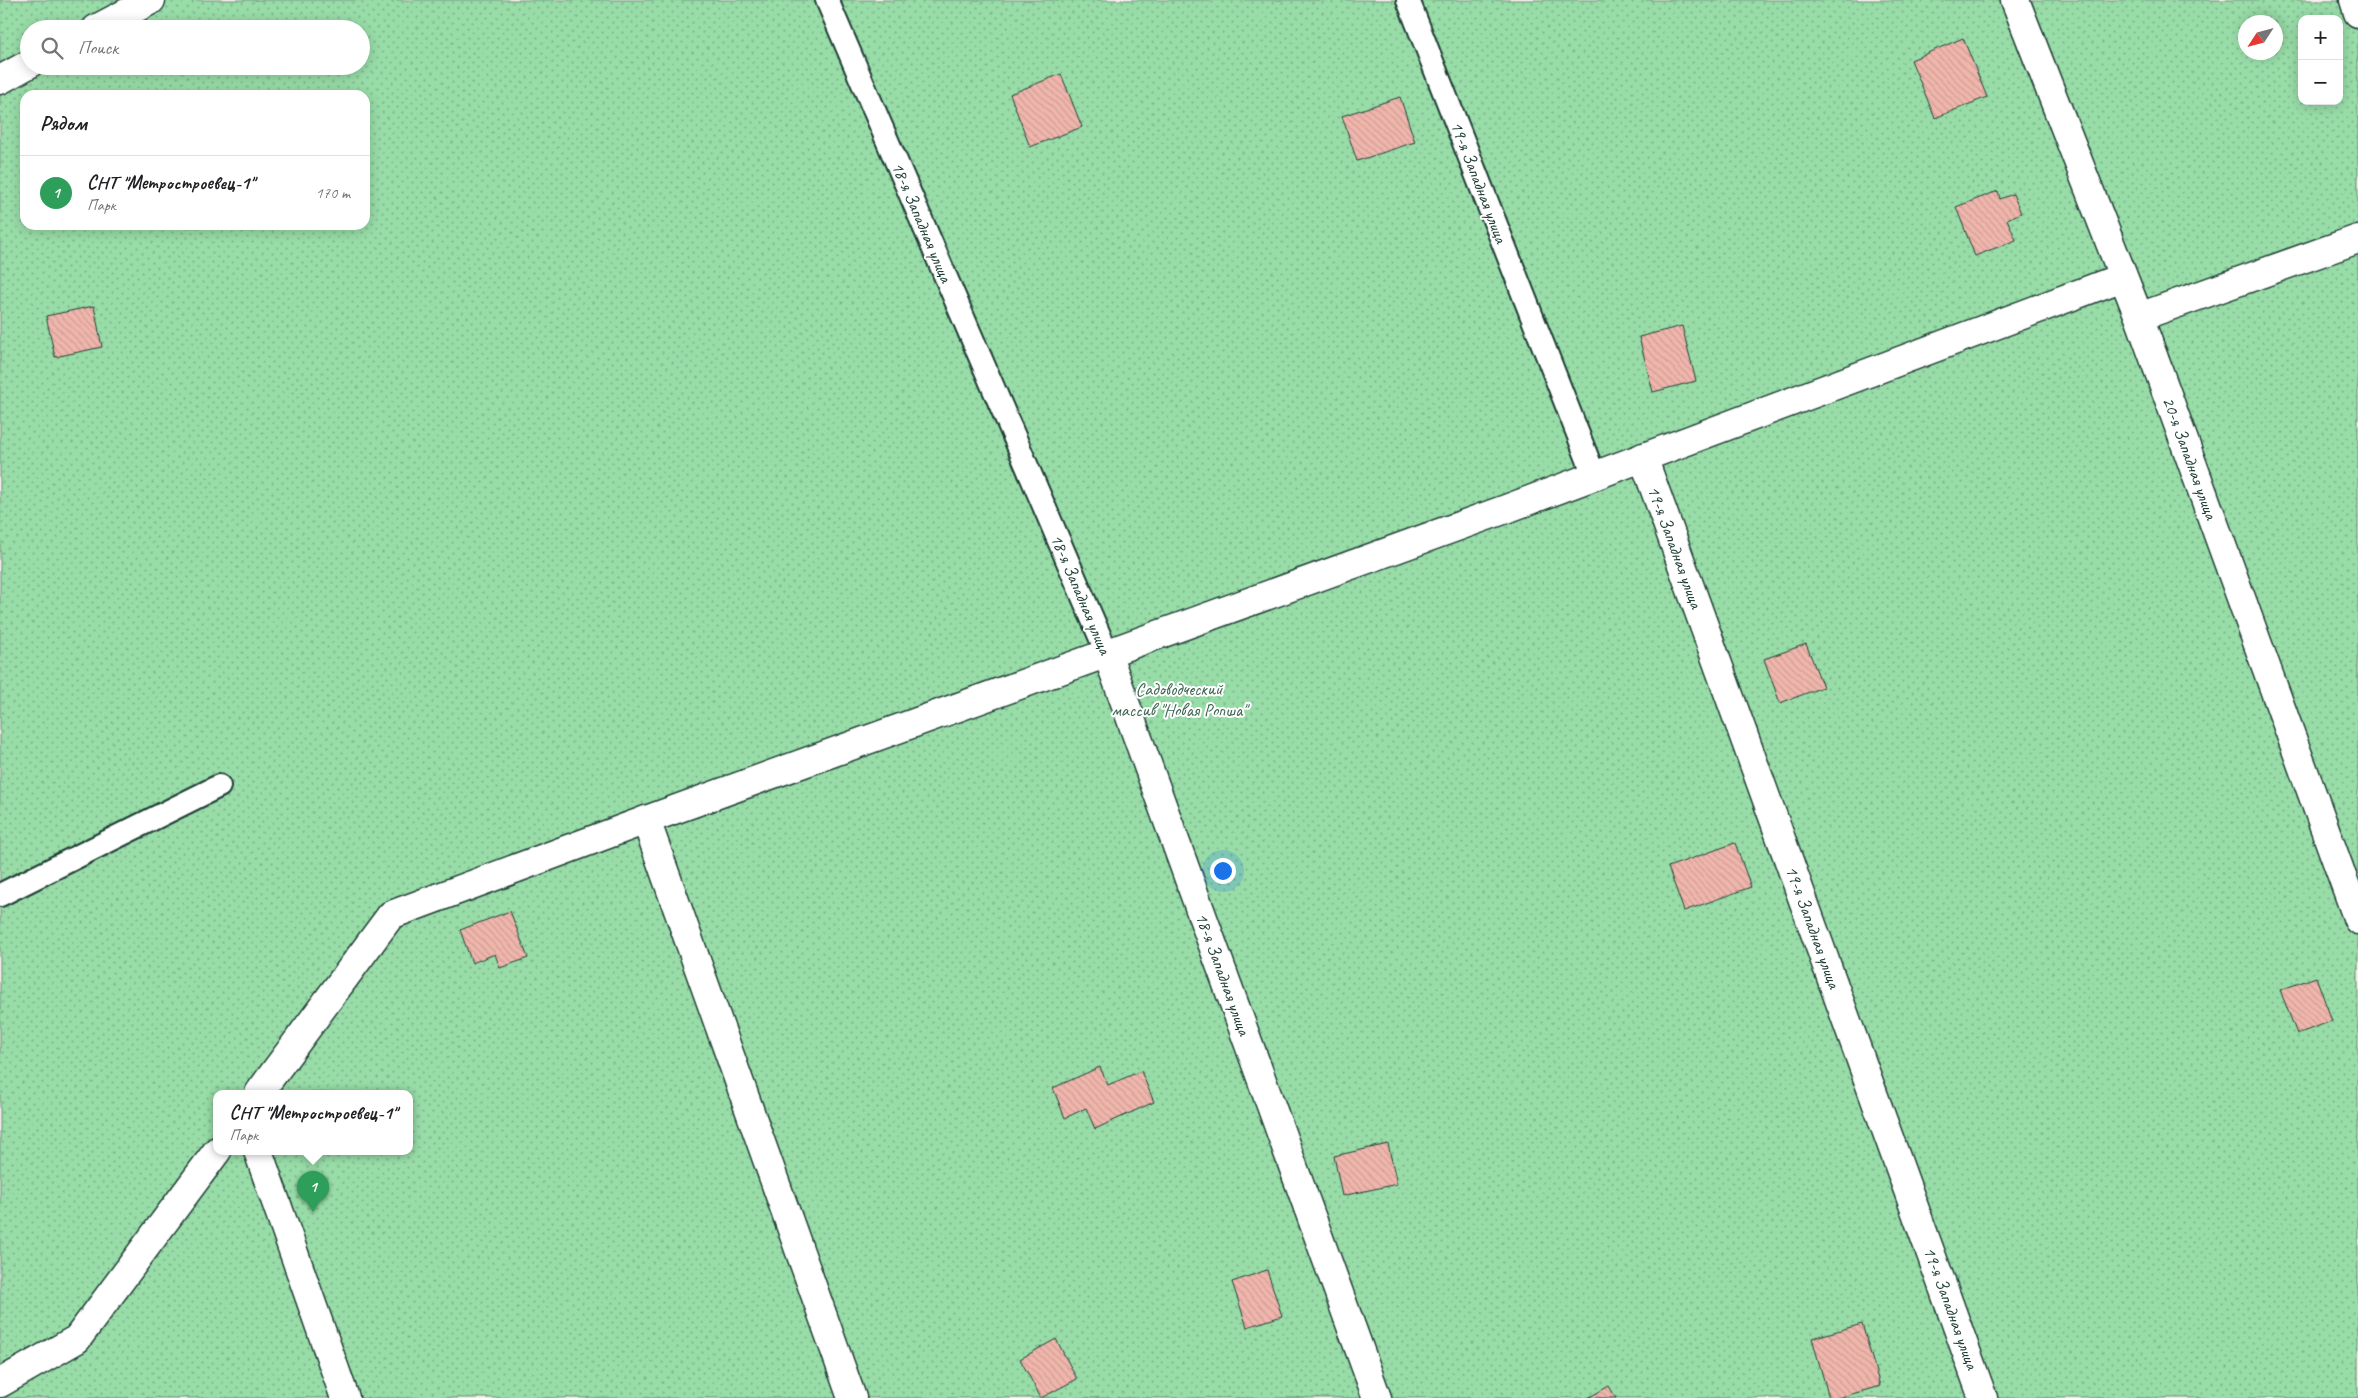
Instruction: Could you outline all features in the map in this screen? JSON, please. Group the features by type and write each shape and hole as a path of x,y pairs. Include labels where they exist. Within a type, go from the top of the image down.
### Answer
{"street":[{"path":"113,20 151,0"},
{"name":"20-я Западная улица","path":"2015,0 2139,317 2358,920"},
{"path":"2354,0 2358,13"},
{"path":"0,80 20,69"},
{"path":"2139,317 2358,239"},
{"path":"261,1090 391,915 646,820 1643,457 2123,277"},
{"name":"19-я Западная улица","path":"1643,457 1983,1398"},
{"name":"18-я Западная улица","path":"1107,653 1377,1398"},
{"path":"646,820 852,1398"},
{"path":"0,1383 77,1340 214,1155"},
{"path":"259,1155 345,1398"}],"lane":[{"name":"18-я Западная улица","path":"827,0 1107,653"},
{"name":"19-я Западная улица","path":"1408,0 1594,475"},
{"path":"0,895 219,786"}],"green space":[{"name":"Садоводческий массив \"Новая Ропша\"","path":"0,0 2358,0 2358,1398 0,1398"}],"building":[{"path":"1963,38 1987,97 1935,118 1911,60"},
{"path":"1061,74 1082,127 1030,147 1010,94"},
{"path":"1400,97 1415,142 1357,161 1342,116"},
{"path":"1998,191 2000,199 2013,194 2021,213 2007,219 2016,240 1975,256 1956,207"},
{"path":"94,306 102,347 55,357 46,316"},
{"path":"1682,326 1696,381 1653,392 1639,337"},
{"path":"1806,644 1823,687 1780,703 1764,659"},
{"path":"1735,843 1751,887 1684,911 1668,867"},
{"path":"510,911 528,958 500,968 495,954 472,963 460,930"},
{"path":"2316,977 2332,1021 2297,1034 2280,990"},
{"path":"1100,1067 1108,1085 1141,1071 1154,1102 1095,1129 1086,1108 1065,1118 1053,1088"},
{"path":"1388,1144 1397,1184 1342,1196 1334,1156"},
{"path":"1267,1270 1282,1316 1247,1327 1232,1282"},
{"path":"1862,1324 1880,1386 1838,1398 1829,1398 1812,1338"},
{"path":"1056,1339 1077,1379 1041,1398 1020,1359"},
{"path":"1609,1386 1616,1398 1588,1398"}],"place":[{"name":"СНТ \"Метростроевец-1\"","path":"313,1212"}]}
